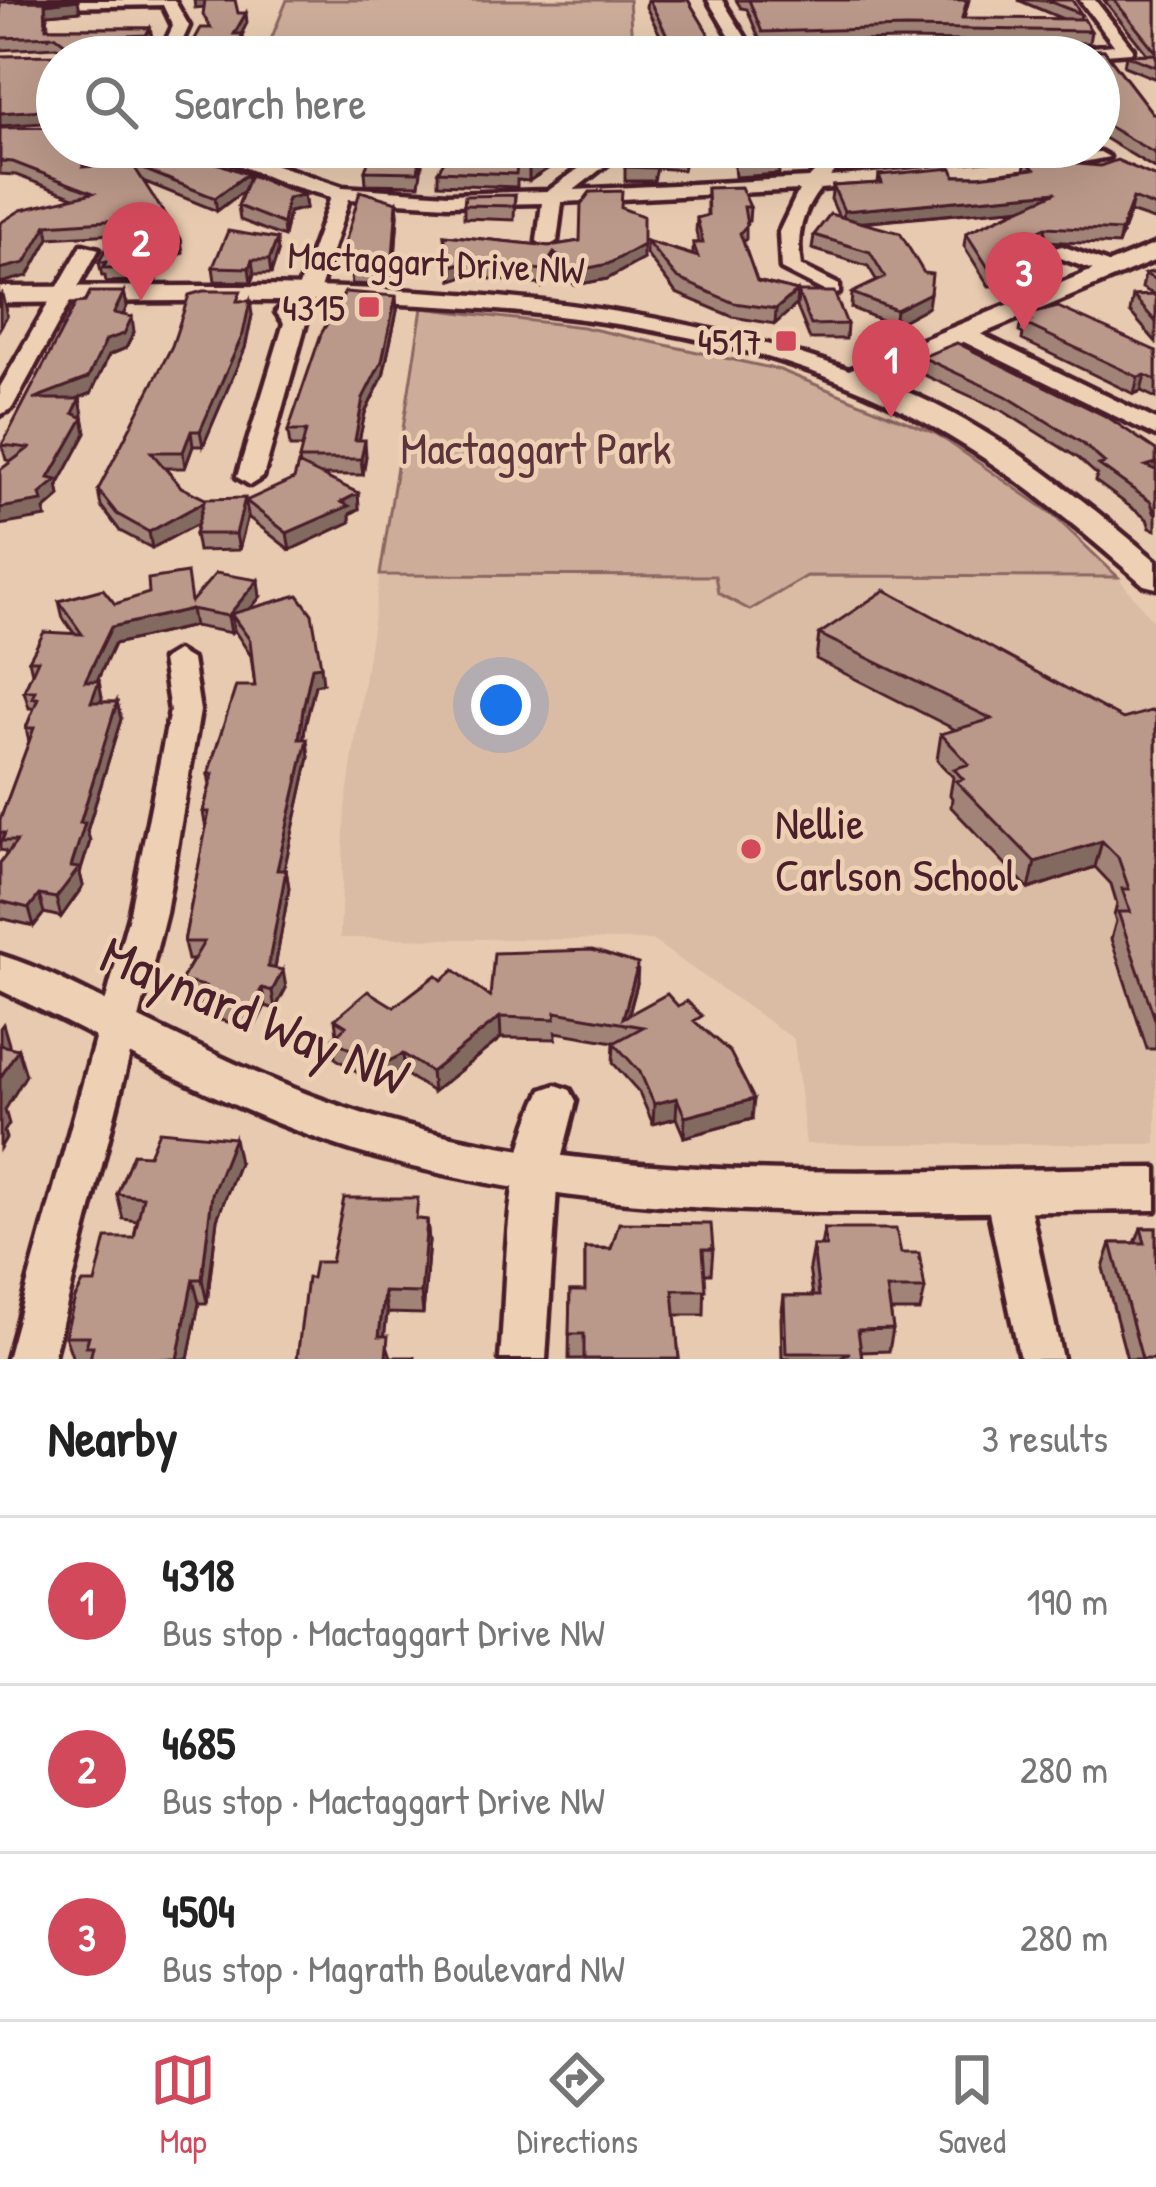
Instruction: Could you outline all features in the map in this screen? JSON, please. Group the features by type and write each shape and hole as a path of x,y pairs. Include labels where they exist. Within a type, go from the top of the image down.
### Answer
{"street":[{"path":"0,4 167,0 182,26 177,36"},
{"path":"715,0 738,36"},
{"path":"1087,0 1114,36"},
{"path":"1120,166 1124,168"},
{"path":"259,168 342,193 553,196 808,186 959,168"},
{"path":"547,241 553,196 591,168"},
{"path":"826,168 808,186 786,227 787,254 791,269 832,289"},
{"path":"250,477 295,323 314,305 307,295 342,193"},
{"path":"0,408 89,249"},
{"path":"850,380 1156,251"},
{"path":"1061,252 1109,270"},
{"name":"Mactaggart Drive NW","path":"0,296 475,297 588,310 750,345 850,380 936,418 1019,464 1092,519 1156,578"},
{"path":"962,332 1156,429"},
{"path":"30,1359 148,912 185,711 177,660"},
{"name":"Maynard Way NW","path":"0,971 320,1119 428,1151 537,1172 710,1188 1156,1189"},
{"path":"523,1359 537,1172 556,1101"},
{"path":"1005,1188 1042,1354"}],"shaded area":[{"name":"Nellie Carlson School","path":"380,575 1118,577 1156,625 1156,1144 806,1144 794,1039 652,940 340,938 345,809"}],"green space":[{"path":"287,0 629,0 632,36 272,36"},
{"name":"Mactaggart Park","path":"422,308 583,327 780,370 937,434 1051,513 1118,577 807,576 750,610 718,593 715,576 380,575"}],"building":[{"path":"78,0 45,4 46,28 150,28 146,35 0,38 0,2"},
{"path":"205,0 235,0 238,13 246,13 234,34 242,36 197,36 201,28 211,28 203,15"},
{"path":"649,0 688,0 710,36 667,36"},
{"path":"749,0 967,0 962,18 1084,19 1091,31 762,32"},
{"path":"1046,0 1072,0 1081,14"},
{"path":"1114,0 1156,0 1156,52"},
{"path":"1156,54 1156,67 1126,55"},
{"path":"36,55 36,110 0,113 0,56"},
{"path":"1120,71 1156,113 1156,154 1120,133"},
{"path":"36,127 36,168 135,168 181,240 164,245 154,267 103,268 106,262 99,262 122,220 47,225 25,263 0,269 0,223 21,210 93,193 0,161 0,128"},
{"path":"1120,161 1156,177 1156,207 1133,198 1121,231 1046,227 1016,241 1030,260 1019,264 1022,271 991,272 966,233 1057,192 844,211 833,186 882,183 879,175 952,168 955,176 1120,168"},
{"path":"140,168 231,168 247,174 215,198"},
{"path":"366,168 419,168 418,172"},
{"path":"440,168 517,168 516,174"},
{"path":"250,175 304,195 287,198 283,224 238,206"},
{"path":"741,187 750,207 744,207 747,225 740,233 757,281 797,291 776,309 734,303 677,278 646,241 698,257 693,243 703,243 697,218 708,215 707,188"},
{"path":"360,191 397,202 392,271 351,270 353,261 340,261"},
{"path":"622,191 621,208 643,216 643,245 608,264 575,271 554,253 543,270 464,262 452,266 444,235 549,246 580,241 581,204 590,192"},
{"path":"515,195 514,206 464,205 465,196"},
{"path":"830,214 900,233 924,273 932,274 930,293 896,310 852,293 885,277 870,252 814,235"},
{"path":"228,231 277,239 269,260 252,260 249,268 213,267"},
{"path":"241,291 237,301 250,301 243,334 200,431 191,431 183,452 151,452 181,487 205,499 245,498 236,534 195,534 204,502 149,532 117,514 98,490 172,346 189,295"},
{"path":"90,292 124,292 114,313 132,317 124,334 106,340 88,378 33,399 80,399 73,413 83,418 49,478 57,480 40,494 42,501 0,508 0,470 29,448 2,445 76,303 85,302"},
{"path":"345,292 396,296 382,361 363,398 355,440 365,440 361,459 299,459 306,431 288,431 321,334"},
{"path":"798,292 834,292 847,324 811,325"},
{"path":"1156,295 1156,322 1133,296"},
{"path":"1058,307 1156,351 1156,380 1138,377 1025,324 1031,321 1022,316"},
{"path":"957,343 1109,418 1156,450 1156,463 1146,466 1156,470 1156,513 1151,502 1099,465 1105,463 1082,443 1006,396 922,357"},
{"path":"298,464 358,493 341,502 349,506 287,533 246,501 294,479"},
{"path":"187,573 191,602 216,573 258,580 228,616 191,609 111,627 85,681 99,681 91,702 117,702 80,823 85,823 71,867 79,868 56,898 39,895 29,908 0,901 0,863 17,841 2,841 5,833 0,833 0,820 34,728 26,728 38,698 32,698 35,691 24,691 38,660 29,660 44,632 82,634 59,601 103,589 115,604 149,593 148,579"},
{"path":"885,590 1123,719 1154,710 1156,1022 1118,912 1130,912 1122,889 1129,889 1118,857 1102,841 1035,862 956,781 963,779 954,769 969,764 941,734 992,719 819,634"},
{"path":"298,595 312,614 321,666 312,667 299,739 307,739 277,870 286,870 268,967 283,970 272,991 262,988 250,1009 198,998 205,986 181,981 204,942 184,942 209,812 203,812 213,774 208,774 236,686 255,686 250,640 231,614"},
{"path":"592,950 638,964 623,1018 667,994 678,1006 687,1001 702,1016 694,1021 730,1052 754,1099 685,1117 677,1098 654,1104 640,1072 614,1043 643,1027 556,1012 555,1019 500,1017 431,1072 403,1054 377,1067 333,1038 346,1026 335,1019 368,991 394,1007 436,975 442,980 454,970 490,997 494,953"},
{"path":"0,1045 18,1049 0,1078"},
{"path":"159,1131 234,1138 212,1194 202,1279 193,1279 177,1359 90,1359 89,1336 65,1336 75,1298 83,1283 95,1283 106,1238 134,1238 143,1197 117,1194 133,1154 149,1155"},
{"path":"344,1198 418,1198 416,1219 427,1220 421,1293 384,1292 379,1336 388,1336 386,1357 415,1359 297,1359 307,1278 312,1278 315,1262 331,1262"},
{"path":"619,1223 711,1224 713,1249 703,1249 706,1290 673,1290 679,1359 584,1359 584,1334 569,1334 570,1291 585,1291 585,1248 611,1249"},
{"path":"1141,1228 1156,1228 1156,1359 1142,1359 1111,1243 1145,1243"},
{"path":"824,1229 896,1229 901,1253 919,1253 925,1289 887,1289 893,1329 858,1330 862,1359 839,1359 850,1353 786,1353 784,1296 819,1296 813,1246 826,1246"}],"place":[{"name":"4685","path":"141,301"},
{"name":"4315","path":"369,307"},
{"name":"4504","path":"1024,331"},
{"name":"4517","path":"786,341"},
{"name":"4318","path":"891,418"},
{"name":"Nellie Carlson School","path":"751,849"}]}
